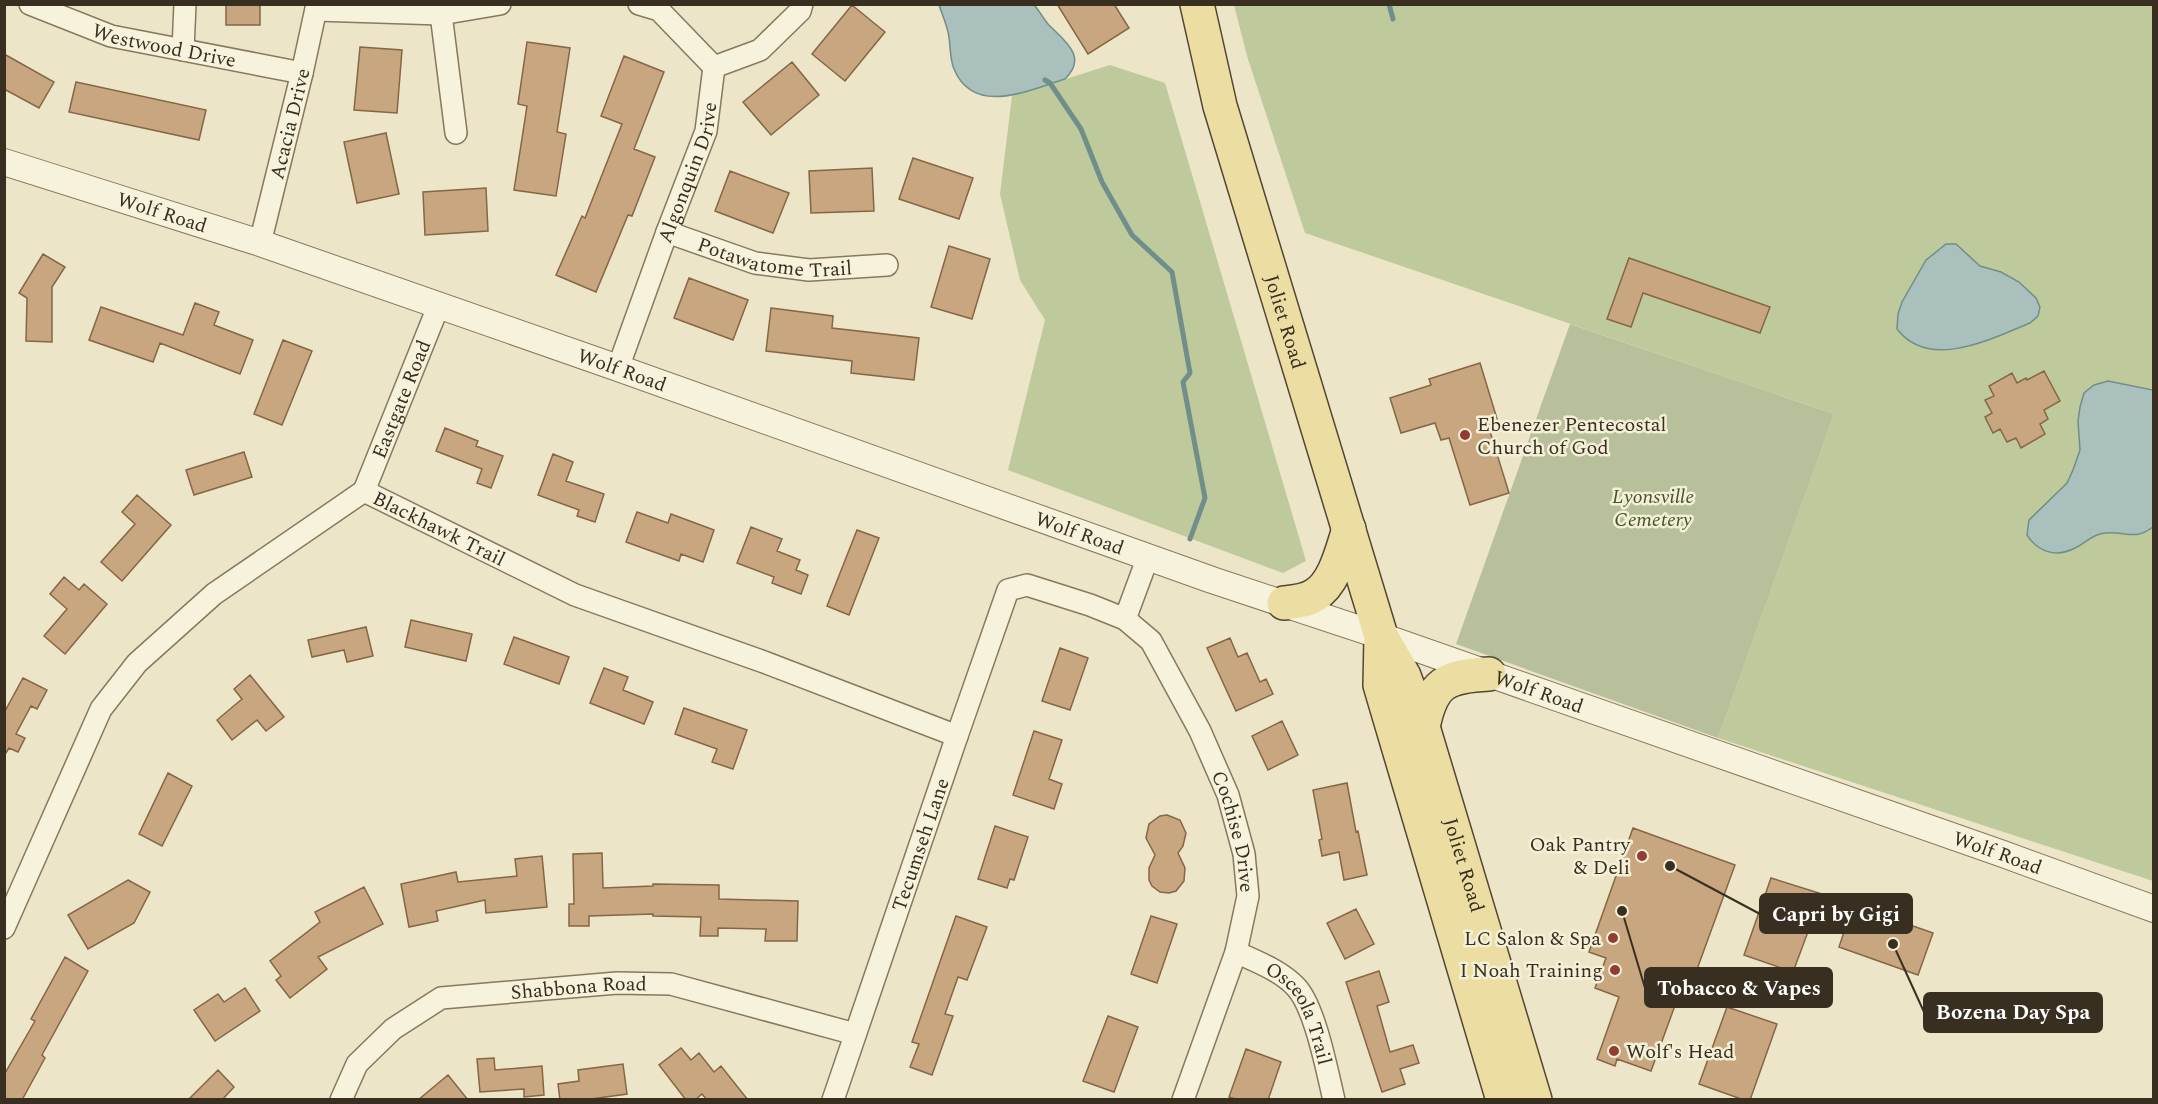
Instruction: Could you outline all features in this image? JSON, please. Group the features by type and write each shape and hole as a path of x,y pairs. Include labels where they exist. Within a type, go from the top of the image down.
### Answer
{"main road":[{"name":"Joliet Road","path":"1197,4 1220,106 1381,636 1404,676 1423,727 1535,1100"},
{"path":"1284,603 1316,595 1327,583 1349,530"},
{"name":"Joliet Road","path":"1381,636 1380,685 1503,1100"},
{"path":"1423,727 1430,699 1442,684 1459,676 1488,674"}],"street":[{"name":"Westwood Drive","path":"30,4 111,36 302,73"},
{"path":"183,50 185,4"},
{"path":"316,7 441,14 500,4"},
{"path":"639,4 659,10 714,67 760,50 800,10 802,4"},
{"name":"Acacia Drive","path":"260,243 316,7"},
{"path":"441,14 456,133"},
{"name":"Algonquin Drive","path":"618,368 706,131 714,67"},
{"name":"Wolf Road","path":"4,162 260,243 2154,909"},
{"name":"Potawatome Trail","path":"667,232 755,263 809,270 886,265"},
{"name":"Eastgate Road","path":"364,491 438,307"},
{"name":"Blackhawk Trail","path":"4,928 101,709 137,663 214,594 364,491 574,595 764,662 957,736"},
{"path":"1125,619 1148,557"},
{"name":"Cochise Drive","path":"1008,590 1027,585 1090,605 1125,619 1151,641 1200,731 1228,795 1244,854 1248,896 1236,952 1183,1100"},
{"name":"Tecumseh Lane","path":"833,1100 1008,590"},
{"name":"Osceola Trail","path":"1236,952 1276,970 1297,988 1313,1017 1334,1100"},
{"name":"Shabbona Road","path":"341,1100 357,1064 393,1029 441,998 617,983 671,984 855,1034"}],"green space":[{"path":"1234,5 2153,5 2153,881 1718,738 1834,414 1305,233 1247,56"},
{"path":"1110,65 1165,83 1306,561 1283,573 1008,470 1045,320 1020,280 1000,194 1012,96"},
{"name":"Lyonsville Cemetery","path":"1570,324 1834,414 1718,738 1456,644"}],"water":[{"path":"939,5 1034,5 1071,49 1075,63 1072,71 1065,79 1019,93 988,96 975,92 963,84 954,69 948,32"},
{"path":"1946,244 1956,244 1980,266 2001,272 2019,282 2036,298 2040,307 2038,316 2030,323 2014,330 1961,348 1943,350 1926,348 1910,341 1897,329 1902,302 1926,260"},
{"path":"2108,381 2153,390 2153,527 2146,532 2133,535 2100,534 2068,551 2048,552 2036,546 2027,535 2029,520 2067,483 2073,470 2080,450 2078,421 2084,393 2094,385"}],"building":[{"path":"226,4 260,4 260,25 226,25"},
{"path":"1057,4 1114,4 1129,28 1088,54"},
{"path":"852,5 885,32 845,81 812,54"},
{"path":"527,42 570,48 557,132 566,134 556,196 514,190 527,106 518,104"},
{"path":"360,47 402,50 397,113 354,110"},
{"path":"4,54 54,82 39,108 4,89"},
{"path":"624,56 664,72 634,149 655,157 632,216 628,215 596,292 556,275 582,216 585,218 622,124 601,116"},
{"path":"792,62 819,95 771,135 743,102"},
{"path":"76,82 206,110 199,140 69,112"},
{"path":"386,133 399,194 357,203 344,142"},
{"path":"913,158 973,178 959,219 899,199"},
{"path":"872,168 874,211 811,213 809,171"},
{"path":"730,171 789,193 773,233 715,211"},
{"path":"486,188 488,231 425,235 423,192"},
{"path":"949,246 990,259 972,319 931,307"},
{"path":"43,254 65,267 52,287 52,342 26,341 27,298 19,293"},
{"path":"1629,258 1770,307 1760,333 1643,293 1631,327 1607,319"},
{"path":"689,278 748,300 733,340 674,318"},
{"path":"195,303 219,312 214,325 253,340 240,374 160,343 153,362 89,340 101,307 183,335"},
{"path":"771,308 833,316 832,328 919,338 914,380 851,373 852,361 766,351"},
{"path":"283,340 312,351 282,425 254,414"},
{"name":"Ebenezer Pentecostal Church of God","path":"1480,363 1498,422 1488,425 1509,493 1470,505 1449,438 1441,440 1435,423 1401,433 1390,398 1431,385 1429,379"},
{"path":"2044,371 2060,401 2044,410 2048,419 2040,424 2045,434 2021,448 2016,438 2007,442 2000,429 1993,433 1985,417 1992,413 1985,400 1994,396 1989,386 2012,373 2017,383"},
{"path":"445,428 478,441 476,446 503,456 491,488 477,483 482,469 436,451"},
{"path":"244,452 252,477 194,495 186,470"},
{"path":"553,454 573,462 566,481 604,494 595,522 577,516 579,510 538,495"},
{"path":"137,495 171,525 122,581 101,562 135,524 122,512"},
{"path":"637,512 668,523 671,514 714,530 703,562 681,554 679,561 626,542"},
{"path":"751,527 782,539 777,551 800,560 796,570 808,575 801,594 772,583 774,577 737,563"},
{"path":"857,530 879,538 849,615 827,606"},
{"path":"64,577 79,590 84,584 107,604 65,654 44,636 67,609 50,594"},
{"path":"411,620 472,634 466,661 405,647"},
{"path":"366,627 373,656 347,662 344,650 312,657 308,640"},
{"path":"514,637 569,657 559,684 504,664"},
{"path":"1230,638 1238,657 1247,653 1260,682 1266,679 1273,694 1236,711 1207,648"},
{"path":"1060,648 1088,658 1070,710 1042,701"},
{"path":"604,668 628,677 623,690 653,702 644,724 590,703"},
{"path":"250,675 284,717 266,731 257,720 232,740 217,720 242,699 234,689"},
{"path":"23,678 47,690 37,709 31,706 16,734 25,738 18,752 9,748 4,756 4,713"},
{"path":"684,708 747,730 733,769 712,762 717,749 675,734"},
{"path":"1282,721 1298,755 1268,770 1252,736"},
{"path":"1034,731 1062,740 1049,779 1062,784 1054,809 1013,795"},
{"path":"168,773 192,786 162,846 139,834"},
{"path":"1347,783 1367,875 1344,880 1339,852 1322,856 1319,840 1322,839 1313,790"},
{"path":"1167,815 1180,820 1186,833 1183,846 1178,853 1185,868 1184,881 1176,891 1169,893 1160,892 1152,886 1149,880 1149,868 1155,855 1146,838 1149,824 1160,816"},
{"path":"995,826 1028,837 1014,880 1010,879 1007,888 978,879"},
{"path":"1633,828 1735,865 1696,972 1688,970 1651,1071 1617,1059 1615,1066 1597,1059 1619,997 1595,988 1606,958 1589,952"},
{"path":"602,853 603,888 653,886 653,884 719,885 719,899 798,901 797,941 765,941 766,929 718,928 718,936 700,936 701,917 653,916 653,914 589,916 589,926 569,926 569,904 574,904 573,854"},
{"path":"542,856 547,907 486,913 485,900 436,911 438,921 409,927 401,884 456,872 458,882 517,876 515,859"},
{"path":"1771,878 1822,894 1793,972 1744,955"},
{"path":"128,880 150,892 134,923 88,949 68,915"},
{"path":"364,887 383,924 318,957 327,969 290,998 276,980 281,976 270,961 320,922 315,912"},
{"path":"1853,905 1933,933 1918,975 1839,947"},
{"path":"1356,909 1374,944 1345,959 1327,923"},
{"path":"956,916 987,927 967,980 958,977 945,1014 953,1016 932,1075 910,1067 919,1044 912,1042"},
{"path":"1151,916 1177,924 1157,983 1131,974"},
{"path":"65,957 88,971 42,1055 45,1058 22,1100 4,1100 4,1075 35,1021 31,1019"},
{"path":"1379,971 1389,1002 1377,1006 1390,1052 1413,1045 1419,1063 1400,1069 1405,1084 1382,1092 1346,982"},
{"path":"245,988 260,1011 215,1041 194,1010 218,994 224,1002"},
{"path":"1727,1007 1777,1024 1750,1100 1699,1084"},
{"path":"1108,1016 1138,1027 1114,1092 1083,1081"},
{"path":"681,1048 691,1060 699,1053 714,1072 721,1066 748,1100 707,1100 702,1094 695,1100 686,1100 659,1065"},
{"path":"1246,1049 1281,1062 1268,1100 1238,1100 1229,1097"},
{"path":"494,1058 495,1070 542,1066 544,1095 524,1097 524,1089 480,1092 477,1059"},
{"path":"623,1064 627,1094 584,1100 560,1100 558,1084 579,1081 578,1070"},
{"path":"218,1070 234,1087 222,1100 188,1100"},
{"path":"448,1075 468,1100 418,1100"}],"waterway":[{"path":"1389,4 1393,19"},
{"path":"1045,80 1050,83 1081,129 1102,182 1132,235 1172,272 1190,373 1183,382 1205,498 1190,539"}],"place":[{"name":"Ebenezer Pentecostal Church of God","path":"1465,435"},
{"name":"Oak Pantry & Deli","path":"1642,856"},
{"name":"Capri by Gigi","path":"1670,866"},
{"name":"Tobacco & Vapes","path":"1622,911"},
{"name":"LC Salon & Spa","path":"1613,938"},
{"name":"Bozena Day Spa","path":"1893,944"},
{"name":"I Noah Training","path":"1615,970"},
{"name":"Wolf's Head","path":"1614,1051"}]}
